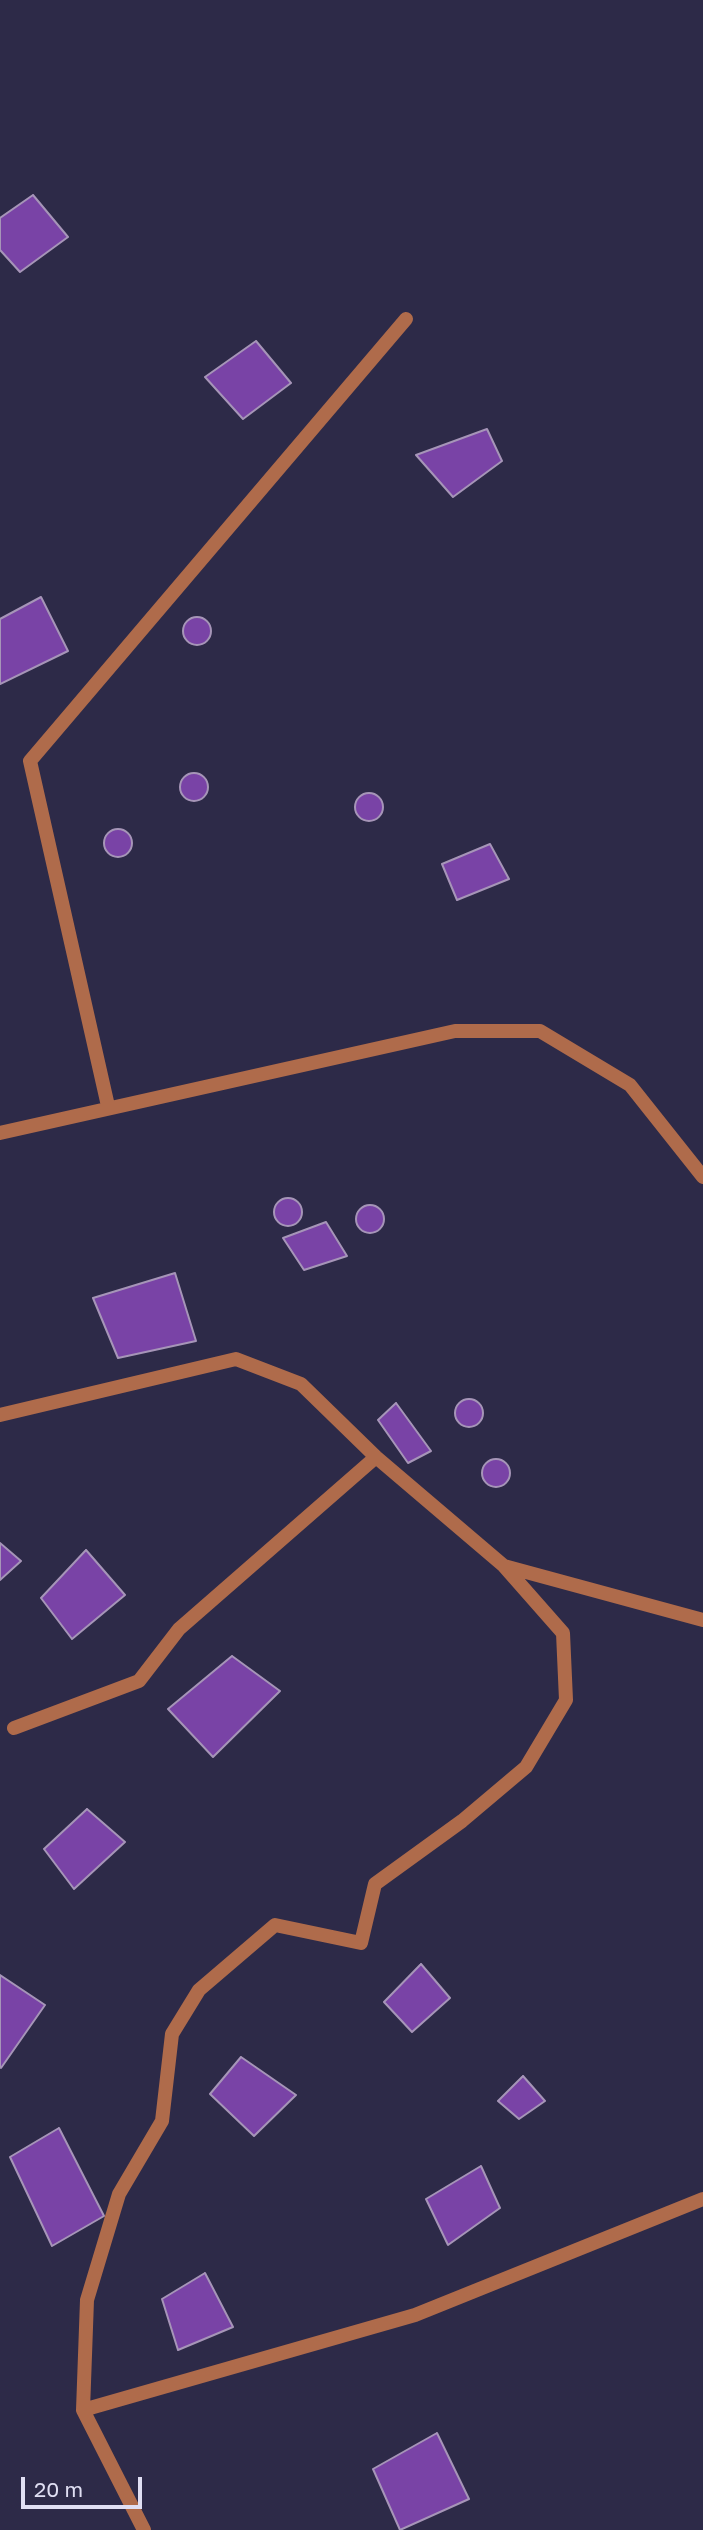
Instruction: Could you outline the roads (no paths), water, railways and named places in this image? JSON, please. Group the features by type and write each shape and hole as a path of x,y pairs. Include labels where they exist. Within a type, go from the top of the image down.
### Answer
{"street":[{"path":"108,1106 30,761 405,319"},
{"path":"0,1133 108,1106 455,1031 540,1031 630,1085 703,1177"},
{"path":"0,1415 236,1359 301,1384 376,1457 504,1566 562,1633 566,1700 526,1767 462,1821 375,1884 361,1943 275,1925 199,1990 173,2034 163,2121 118,2194 87,2300 83,2410 144,2530"},
{"path":"14,1728 139,1681 179,1629 376,1457"},
{"path":"504,1566 703,1620"},
{"path":"83,2410 415,2315 703,2199"}]}
